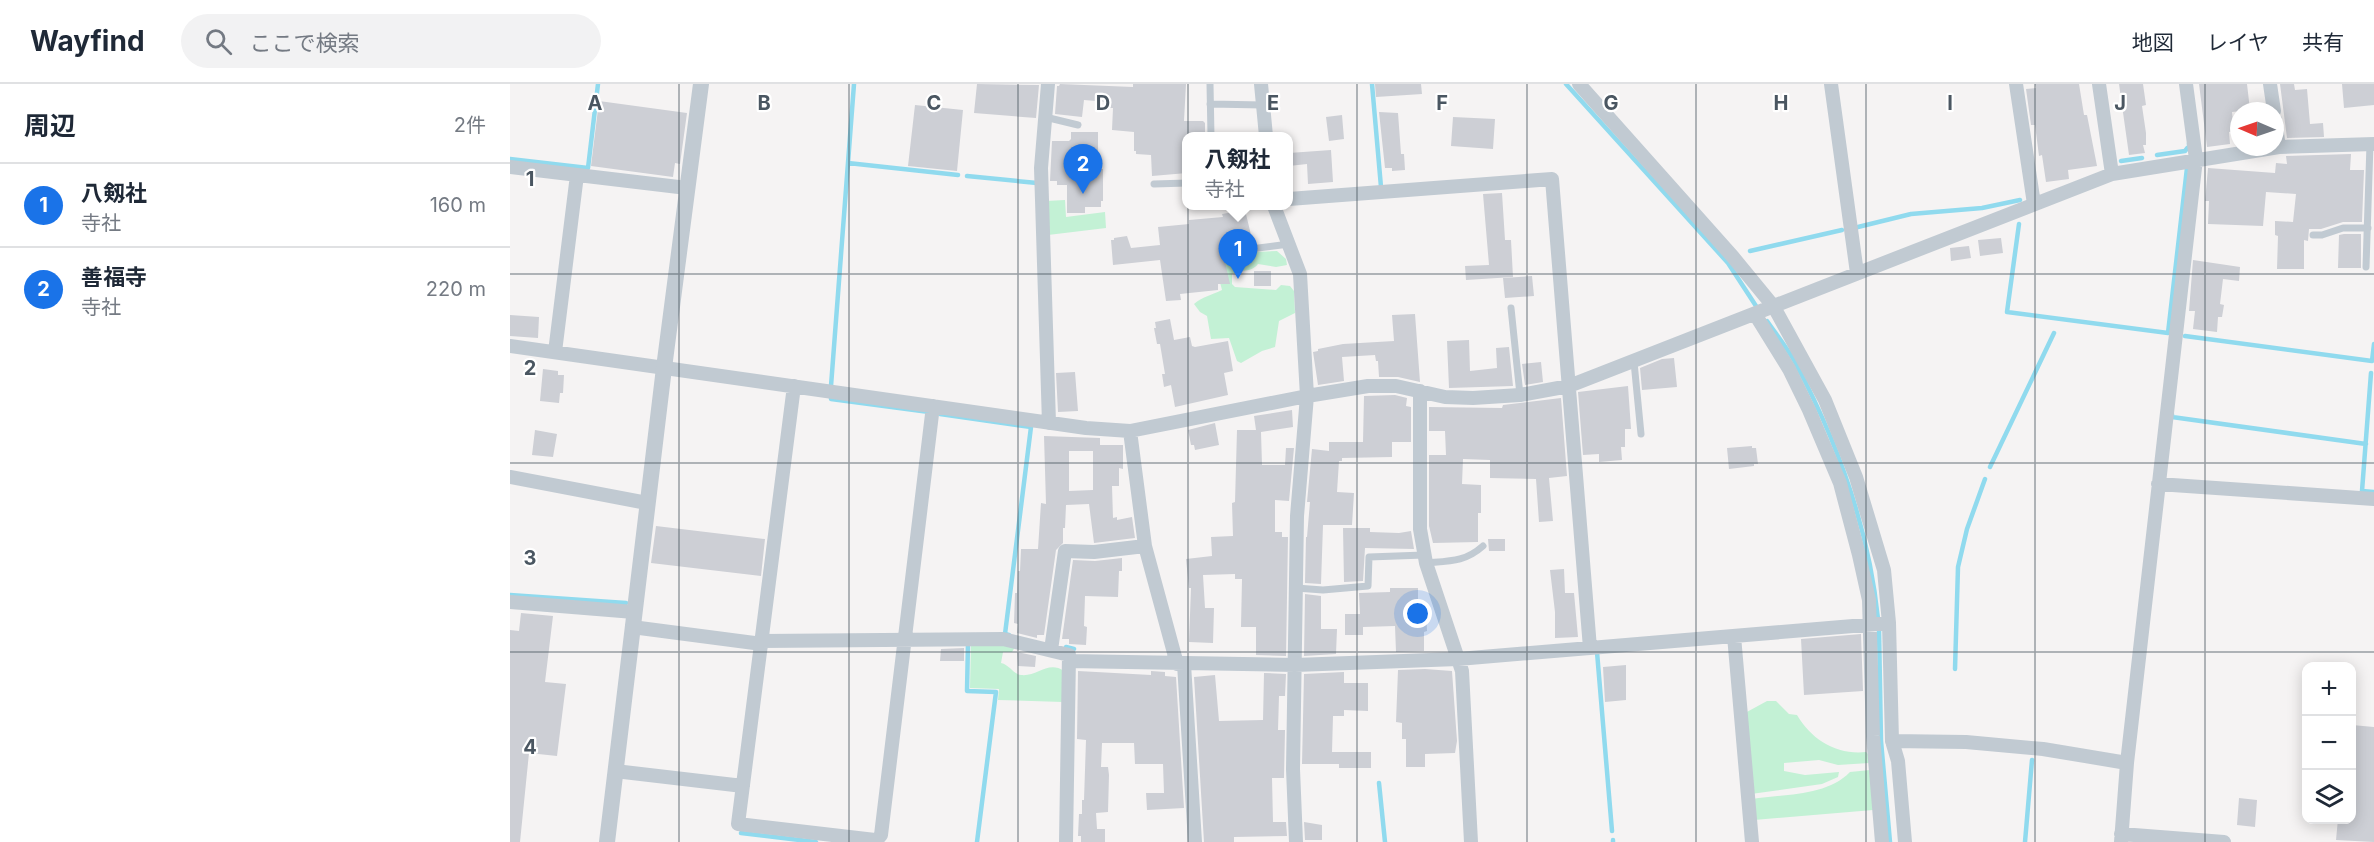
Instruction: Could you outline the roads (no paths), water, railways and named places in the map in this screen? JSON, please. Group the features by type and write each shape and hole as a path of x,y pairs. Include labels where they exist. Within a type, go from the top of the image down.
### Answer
{"street":[{"path":"607,842 647,503 701,84"},
{"path":"1048,84 1041,168 1049,423"},
{"path":"1261,84 1266,132"},
{"path":"1579,84 1733,257 1774,307 1825,400 1856,477 1884,570 1889,623 1893,741 1898,760 1905,842"},
{"path":"1831,84 1857,273"},
{"path":"2016,84 2034,204"},
{"path":"2099,84 2112,174"},
{"path":"2186,84 2196,159 2127,763 2121,838 2224,842"},
{"path":"2270,84 2273,102"},
{"path":"2284,147 2372,144"},
{"path":"510,346 1086,428 1130,430 1307,396 1368,387 1396,386 1445,398 1520,395 1569,386 1634,362 2112,174 2230,154"},
{"path":"510,167 687,188"},
{"path":"555,352 577,175"},
{"path":"1293,199 1552,179 1590,648"},
{"path":"1276,210 1300,274 1307,396 1297,516 1293,769 1296,842"},
{"path":"1755,314 1789,369 1840,483 1869,600 1873,736 1882,842"},
{"path":"794,386 738,824 875,841 881,835 933,406"},
{"path":"1420,391 1418,465 1420,529 1425,559 1462,671 1471,842"},
{"path":"1130,430 1145,546 1180,664 1195,842"},
{"path":"510,477 647,503"},
{"path":"2158,484 2374,499"},
{"path":"1051,650 1065,551 1094,552 1145,546"},
{"path":"510,602 633,620 762,643 1003,639 1069,655 1066,842"},
{"path":"1069,661 1295,665 1458,658 1889,623"},
{"path":"1734,636 1752,842"},
{"path":"1893,741 1966,742 2021,747 2127,763"},
{"path":"615,771 743,786"}],"lane":[{"path":"1210,84 1211,132"},
{"path":"1210,104 1263,105"},
{"path":"1045,117 1078,124"},
{"path":"2366,267 2372,144"},
{"path":"1154,184 1182,183"},
{"path":"2313,235 2322,235 2343,228 2368,228"},
{"path":"1227,252 1289,244"},
{"path":"1511,308 1520,395"},
{"path":"1634,362 1641,434"},
{"path":"1296,588 1323,590 1368,586 1369,557 1451,561 1471,557 1483,546"}],"waterway":[{"path":"510,159 588,168 598,84"},
{"path":"831,386 854,84"},
{"path":"1372,84 1381,187"},
{"path":"1566,84 1728,263 1756,306"},
{"path":"2157,155 2185,151 2189,143"},
{"path":"2121,161 2142,158"},
{"path":"848,163 958,175"},
{"path":"2019,224 2007,312 2168,333 2187,168"},
{"path":"967,176 1037,183 1037,185"},
{"path":"1858,227 1911,214 1982,208 2020,200"},
{"path":"1750,251 1842,230"},
{"path":"1767,321 1795,362 1810,392 1849,487 1867,552 1878,619"},
{"path":"1990,467 2054,333"},
{"path":"2185,336 2372,361 2374,344"},
{"path":"2371,373 2362,491 2374,492"},
{"path":"831,398 929,412 928,414"},
{"path":"940,414 1031,427 1005,634 1009,635"},
{"path":"2172,414 2172,417 2366,444"},
{"path":"1955,669 1958,567 1967,529 1985,479"},
{"path":"510,595 626,603"},
{"path":"1879,630 1881,741 1890,842"},
{"path":"968,643 967,691 996,692 977,842"},
{"path":"1066,647 1074,649"},
{"path":"1597,652 1612,831"},
{"path":"2025,842 2032,760"},
{"path":"1379,783 1385,842"},
{"path":"741,833 816,842"}],"place":[{"name":"善福寺","path":"1083,194"},
{"name":"八剱社","path":"1238,279"}]}
